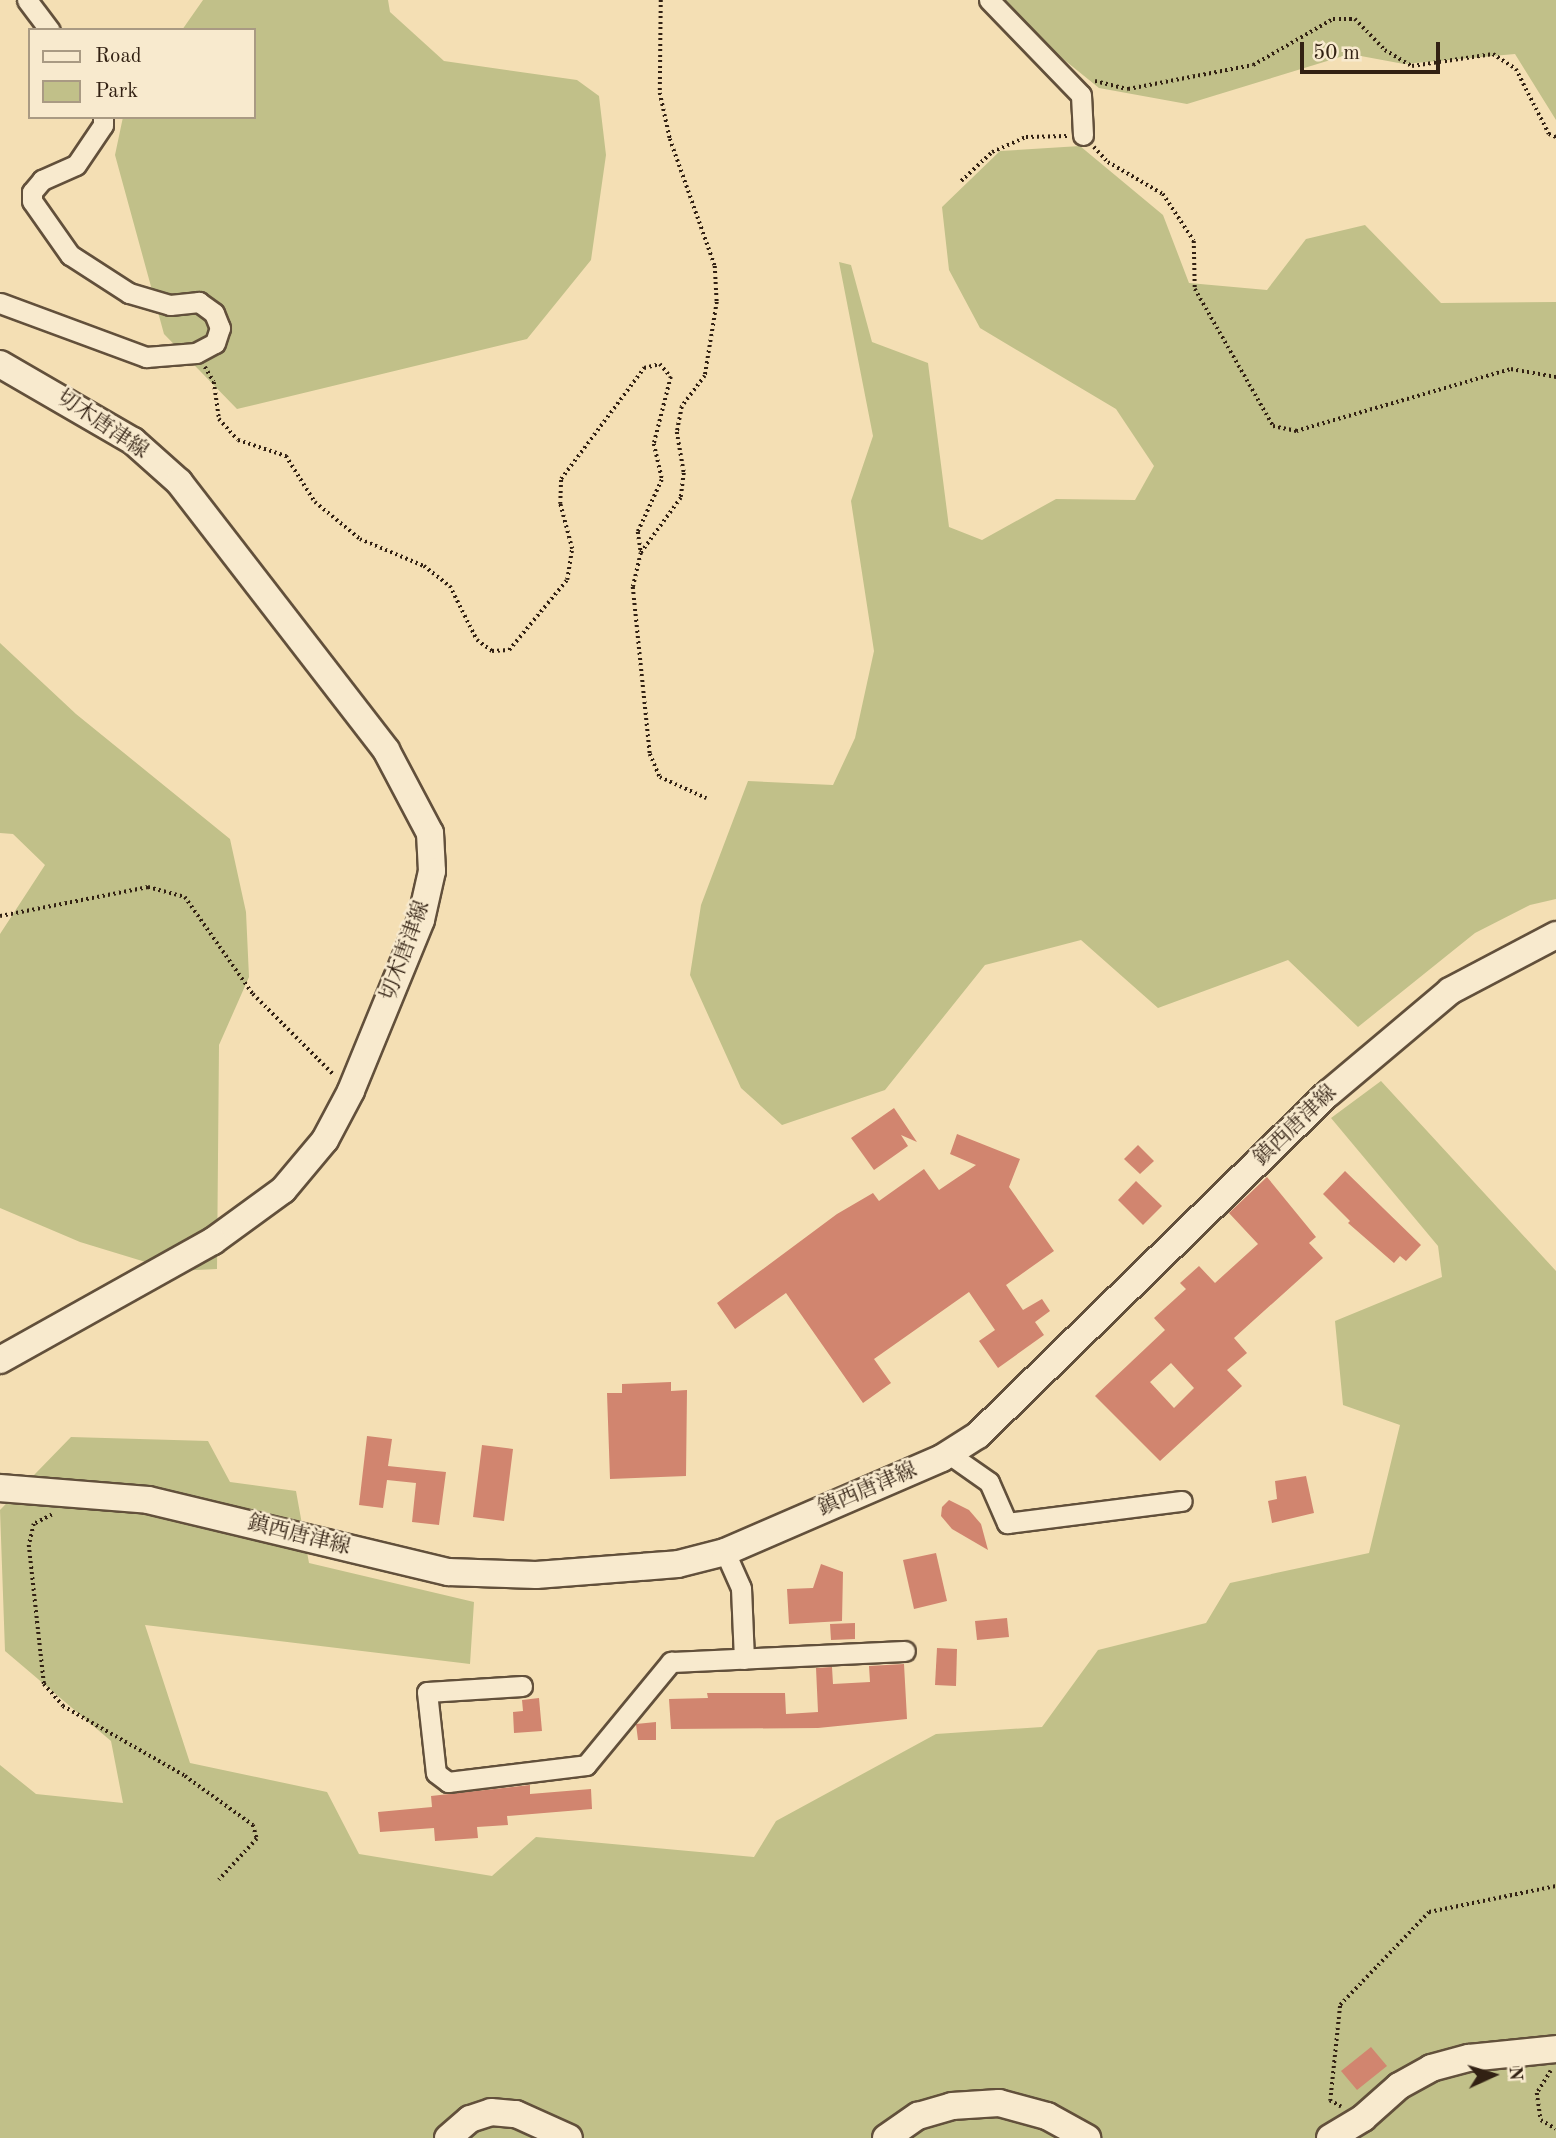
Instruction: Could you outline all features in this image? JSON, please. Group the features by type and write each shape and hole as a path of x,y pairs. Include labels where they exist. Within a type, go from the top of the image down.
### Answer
{"main road":[{"name":"切木唐津線","path":"0,364 133,441 179,482 386,750 430,833 432,870 421,920 351,1091 325,1140 283,1190 213,1241 0,1360"},
{"name":"鎮西唐津線","path":"0,1488 148,1500 448,1572 549,1574 678,1564 725,1552 949,1454 978,1435 1329,1093 1450,991 1556,935"},
{"path":"1330,2138 1363,2118 1398,2087 1431,2068 1469,2058 1556,2049"},
{"path":"886,2138 918,2116 952,2106 999,2103 1047,2116 1087,2138"},
{"path":"448,2138 470,2119 491,2112 516,2114 569,2138"}],"street":[{"path":"27,0 48,28"},
{"path":"989,0 1081,95 1083,135"},
{"path":"0,303 146,357 196,353 215,342 220,328 214,313 199,302 170,305 129,293 70,255 32,201 32,191 42,180 76,165 103,125 103,119"},
{"path":"949,1454 989,1482 1007,1523 1182,1501"},
{"path":"725,1552 741,1588 744,1659"},
{"path":"522,1686 427,1692 436,1773 448,1782 586,1765 671,1662 905,1651"}],"path":[{"path":"641,554 681,498 684,473 677,432 682,407 705,376 717,302 715,266 670,139 660,93 661,0"},
{"path":"1087,77 1128,89 1252,65 1333,19 1355,19 1385,50 1412,66 1493,54 1516,69 1549,134 1556,137"},
{"path":"961,181 992,152 1026,136 1083,135 1108,162 1163,194 1194,240 1195,289 1273,426 1296,431 1511,369 1556,377"},
{"path":"196,353 214,382 219,419 238,440 286,456 316,502 360,539 424,566 450,586 477,640 492,651 509,650 567,580 572,549 560,504 561,479 644,368 660,364 671,377 654,444 662,480 638,532 641,554 633,587 650,754 660,777 706,798"},
{"path":"0,916 148,887 185,897 253,994 351,1091"},
{"path":"55,1514 34,1524 29,1545 44,1684 62,1706 185,1776 253,1825 257,1839 219,1880"},
{"path":"1363,2118 1330,2101 1340,2005 1429,1912 1556,1886"},
{"path":"1556,2064 1537,2093 1541,2120 1556,2129"}],"green space":[{"path":"203,0 388,0 390,12 444,61 577,80 599,96 606,155 591,260 527,339 237,409 164,334 115,155 123,119 256,119 256,28 183,28"},
{"path":"990,0 1556,0 1556,120 1515,54 1404,64 1350,54 1187,104 1099,88"},
{"path":"1080,146 1163,215 1189,283 1267,290 1306,239 1365,225 1441,303 1556,302 1556,899 1530,905 1475,933 1358,1027 1288,960 1158,1008 1081,940 985,965 885,1090 782,1125 741,1088 690,975 701,905 748,781 833,785 855,738 874,651 851,501 873,436 839,262 851,265 872,342 928,363 949,527 982,540 1056,499 1135,500 1154,466 1116,409 980,328 949,270 942,207 1000,151"},
{"path":"0,643 76,714 230,839 246,912 249,977 219,1045 217,1269 175,1271 80,1242 0,1208 0,934 45,865 13,834 0,833"},
{"path":"1381,1081 1556,1271 1556,2138 0,2138 0,1765 36,1794 123,1803 111,1741 5,1651 0,1510 71,1437 208,1441 230,1482 296,1491 309,1563 474,1602 470,1664 145,1625 190,1763 327,1792 359,1854 492,1876 536,1837 754,1857 776,1821 936,1734 1042,1727 1098,1650 1206,1623 1230,1583 1369,1553 1400,1425 1343,1405 1335,1321 1442,1277 1438,1246 1331,1118"}],"building":[{"path":"894,1108 917,1142 901,1135 908,1146 874,1170 851,1138"},
{"path":"957,1134 1020,1159 1009,1187 1054,1251 1006,1285 1023,1310 1042,1299 1050,1311 1035,1322 1044,1335 998,1368 979,1341 995,1330 969,1292 874,1359 891,1383 863,1403 786,1293 735,1329 717,1303 837,1214 873,1193 879,1201 924,1169 939,1190 976,1165 950,1154"},
{"path":"1138,1145 1154,1161 1140,1174 1124,1159"},
{"path":"1345,1171 1421,1245 1406,1261 1400,1256 1394,1263 1348,1223 1350,1221 1323,1194"},
{"path":"1267,1177 1316,1237 1309,1243 1323,1258 1234,1338 1247,1353 1227,1370 1242,1386 1160,1461 1095,1396 1165,1330 1154,1318 1186,1289 1180,1283 1199,1266 1215,1283 1258,1244 1229,1213","holes":["1171,1363 1194,1388 1174,1408 1150,1382"]},
{"path":"1136,1181 1162,1206 1143,1225 1118,1200"},
{"path":"671,1382 671,1391 687,1390 686,1476 610,1479 607,1393 622,1393 622,1384"},
{"path":"367,1436 392,1439 388,1466 446,1472 439,1525 412,1522 416,1483 387,1480 383,1508 359,1505"},
{"path":"482,1445 513,1449 504,1521 473,1517"},
{"path":"1306,1476 1314,1513 1272,1523 1268,1501 1277,1499 1275,1481"},
{"path":"949,1500 969,1510 981,1524 988,1550 952,1529 941,1516 942,1507"},
{"path":"936,1553 947,1601 914,1609 903,1560"},
{"path":"821,1564 843,1572 842,1621 789,1624 787,1589 813,1588"},
{"path":"1007,1618 1009,1637 977,1640 975,1621"},
{"path":"855,1623 855,1639 831,1640 830,1624"},
{"path":"937,1648 957,1649 956,1686 935,1685"},
{"path":"904,1664 907,1719 818,1728 671,1729 669,1699 708,1698 707,1693 785,1693 786,1714 818,1712 816,1668 832,1667 833,1684 870,1682 869,1666"},
{"path":"539,1698 542,1731 514,1733 513,1712 523,1711 522,1700"},
{"path":"656,1722 656,1740 638,1740 636,1724"},
{"path":"530,1785 530,1794 591,1789 592,1809 507,1816 508,1825 477,1827 478,1838 435,1841 434,1828 380,1832 378,1812 432,1807 431,1796"},
{"path":"1371,2047 1387,2066 1357,2090 1341,2071"}]}
